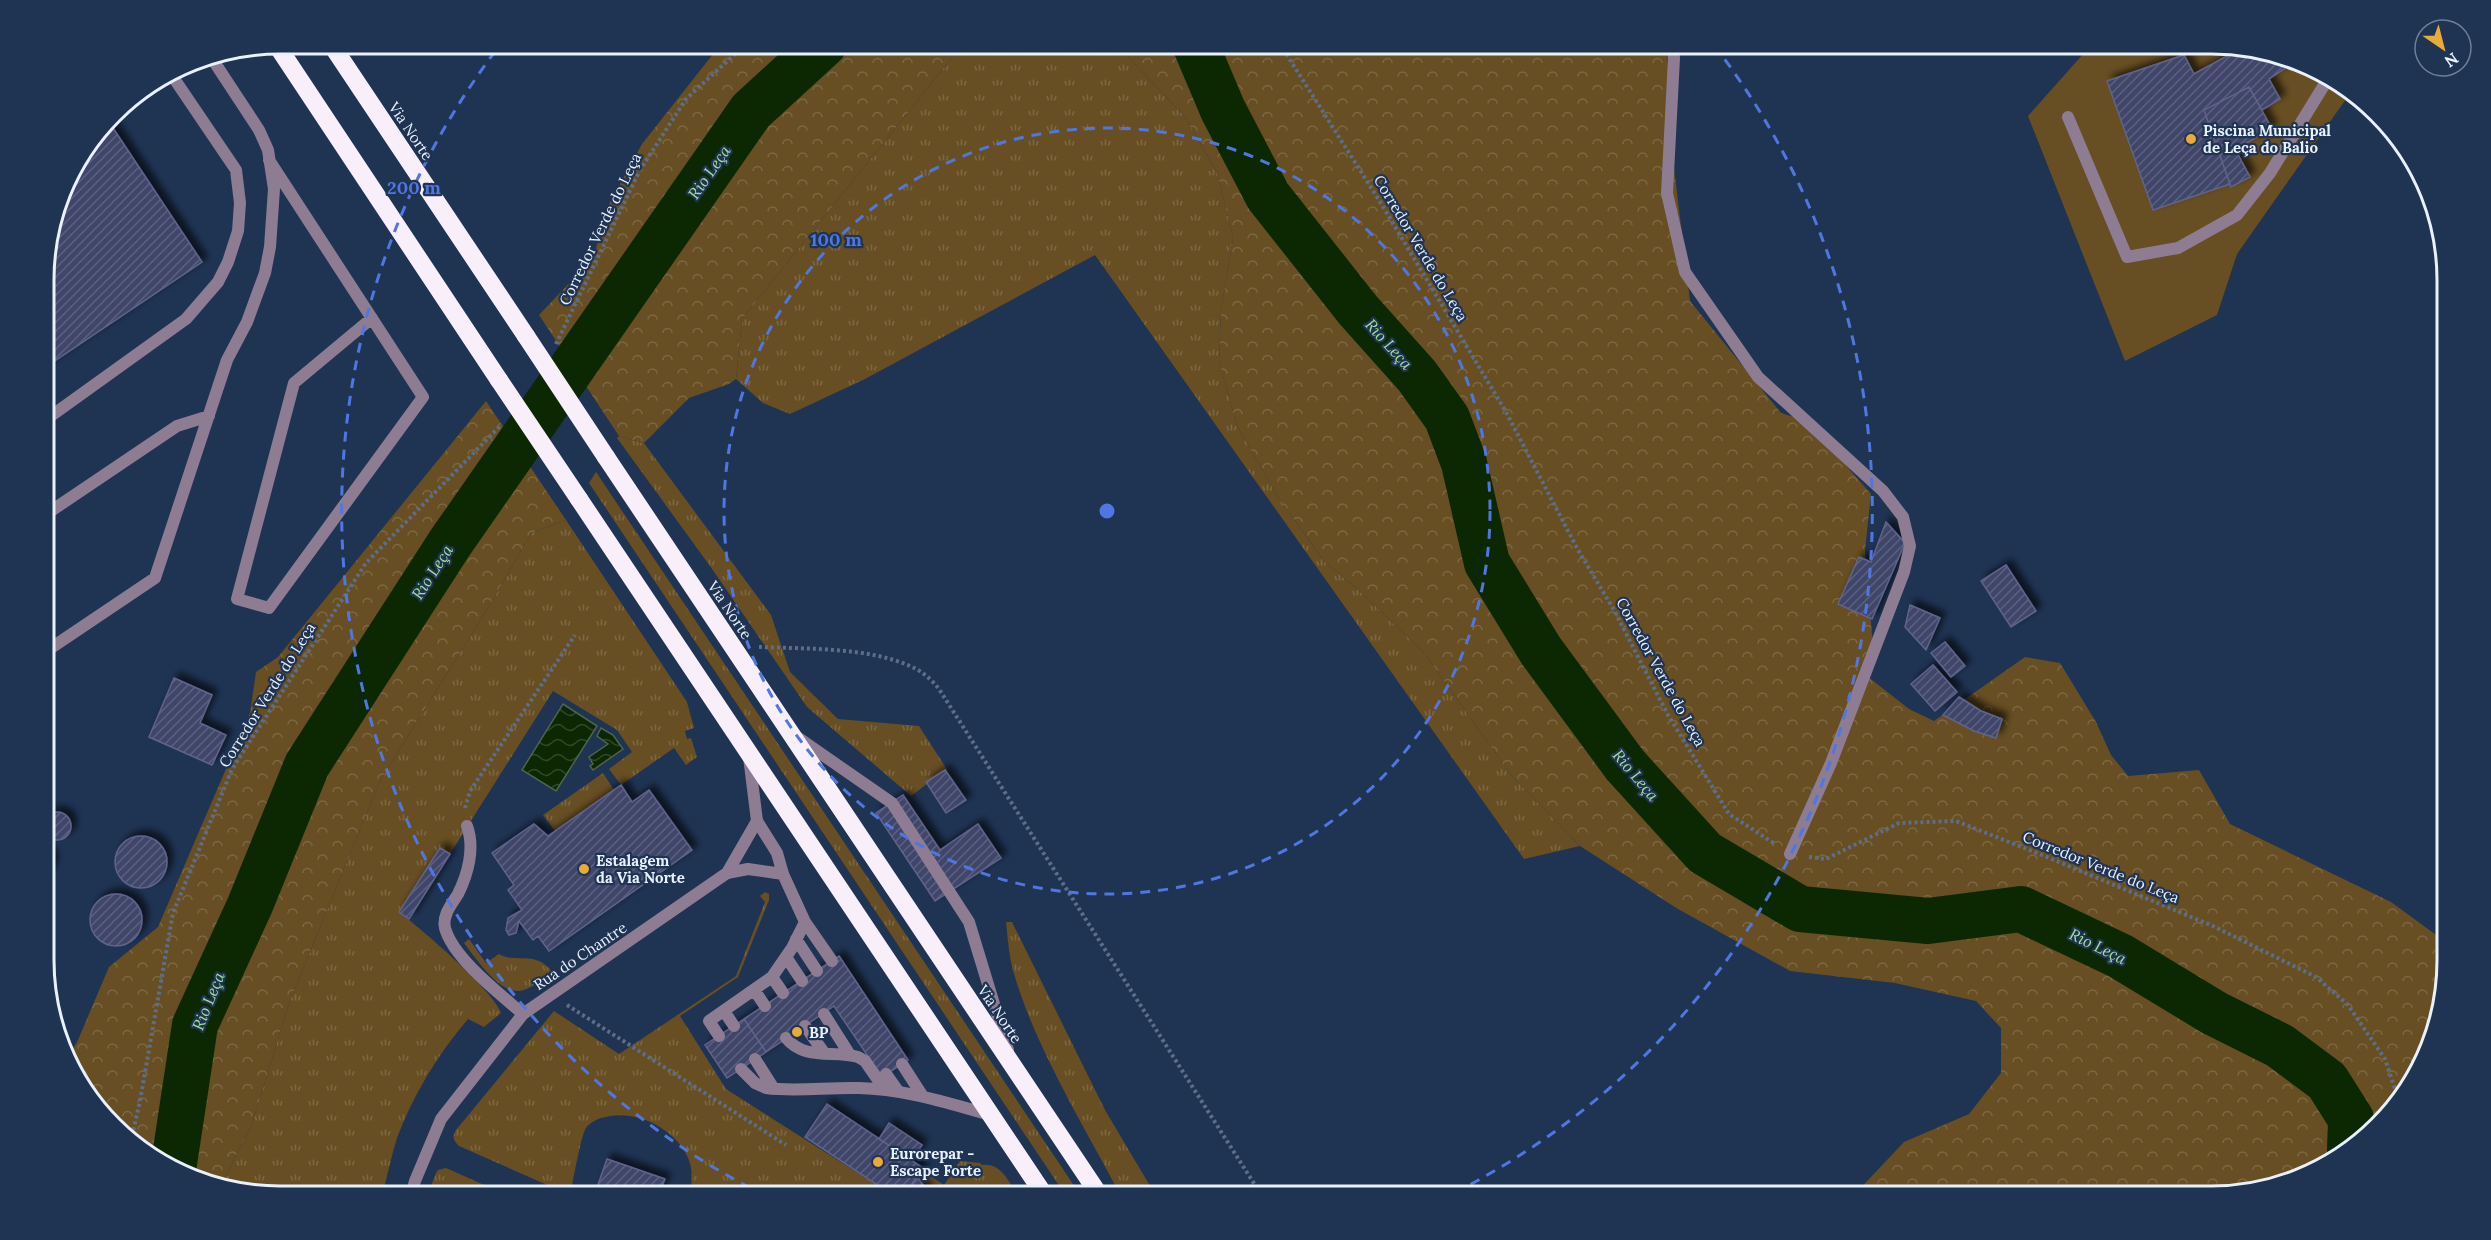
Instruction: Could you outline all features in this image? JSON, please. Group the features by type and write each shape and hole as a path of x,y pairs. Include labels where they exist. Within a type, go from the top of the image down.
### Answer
{"highway":[{"path":"283,54 1038,1186"},
{"name":"Via Norte","path":"338,54 1093,1186"}],"street":[{"path":"1673,54 1667,193 1685,273 1758,376 1882,491 1903,517 1910,546 1904,572 1831,763 1790,854"},
{"path":"54,646 155,578 227,360 247,322 265,273 270,247 274,189 268,150 259,130 216,64"},
{"path":"54,414 186,319 218,282 228,262 238,231 240,203 236,170 175,80"},
{"path":"2068,117 2127,257 2178,248 2237,215 2270,173 2324,84"},
{"path":"269,160 372,318 423,397 269,608 237,599 294,383 372,318"},
{"path":"54,509 177,426 209,416"},
{"path":"789,732 892,803 969,922 1012,1065"},
{"path":"748,753 757,820 777,853 783,874 805,922 832,960"},
{"name":"Rua do Chantre","path":"414,1186 441,1119 523,1014 727,873 757,820"},
{"path":"467,826 471,844 468,866 459,891 446,915 445,927 452,942 476,972 523,1014"},
{"path":"727,873 748,869 783,874"},
{"path":"719,1036 709,1021 772,977 805,922"},
{"path":"796,939 817,971"},
{"path":"786,957 802,981"},
{"path":"772,977 783,993"},
{"path":"755,991 765,1006"},
{"path":"724,1011 734,1026"},
{"path":"824,1014 850,1055"},
{"path":"805,1026 825,1054"},
{"path":"786,1038 792,1046 803,1052 850,1055 865,1061 885,1090"},
{"path":"755,1059 774,1089"},
{"path":"902,1064 922,1095"},
{"path":"741,1069 755,1083 774,1089 859,1088 898,1091 922,1095 991,1115"},
{"path":"886,1074 898,1091"}],"path":[{"name":"Corredor Verde do Leça","path":"553,350 640,171 686,99 735,54"},
{"name":"Corredor Verde do Leça","path":"1286,54 1382,205 1506,412 1578,550 1614,610 1668,715 1729,814 1790,854 1826,859 1899,823 1956,821 2042,855 2213,926 2316,977 2348,1005 2385,1059 2395,1090"},
{"name":"Corredor Verde do Leça","path":"133,1132 173,913 232,770 366,563 500,426"},
{"path":"467,826 463,815 470,791 575,635"},
{"path":"732,646 866,654 912,666 929,677 939,689 1256,1186"},
{"path":"550,994 786,1145"}],"green space":[{"path":"713,54 955,54 742,319 736,379 729,384 689,398 644,443 619,436 539,315 593,258 610,202 642,144"},
{"path":"1125,54 1185,117 1217,172 1233,238 1221,310 1219,361 1237,426 1278,497 1324,561 1364,595 1425,654 1511,775 1580,846 1524,859 1095,255 865,379 790,414 763,403 736,379 742,319 954,55"},
{"path":"1125,54 1667,54 1671,143 1690,301 1781,413 1807,421 1871,494 1865,550 1874,659 1867,676 1909,709 1934,721 2025,657 2060,663 2096,722 2111,755 2128,776 2199,770 2230,824 2391,902 2437,936 2437,974 2433,1004 2425,1032 2407,1073 2381,1109 2360,1130 2324,1156 2297,1169 2255,1182 2225,1186 1862,1186 1904,1142 1969,1114 2001,1073 2001,1028 1976,1001 1895,983 1790,971 1678,909 1580,846 1511,775 1425,654 1364,595 1324,561 1278,497 1237,426 1219,361 1221,310 1233,238 1217,172 1185,117"},
{"path":"2083,54 2225,54 2255,58 2311,77 2346,99 2237,254 2217,315 2125,361 2028,116"},
{"path":"486,401 566,520 531,533 494,598 380,781 289,1003 252,1124 224,1179 180,1163 131,1130 110,1109 92,1085 73,1050 109,967 158,927 250,713 256,672 278,657"},
{"path":"619,436 644,443 771,615 790,672 838,719 919,726 948,771 945,770 911,796 807,707 710,566 617,438"},
{"path":"596,472 1074,1186 1059,1186 589,483"},
{"path":"566,520 687,702 694,728 685,731 687,739 691,738 697,757 686,765 674,748 621,785 609,769 632,752 617,730 553,691 450,854 440,848 399,912 439,945 471,976 485,990 501,1013 484,1027 468,1019 446,1046 403,1122 385,1186 266,1186 224,1179 252,1124 289,1003 380,781 494,598 531,533"},
{"path":"603,773 614,790 555,831 543,815"},
{"path":"765,892 769,894 769,900 738,977 680,1016 726,1089 878,1186 691,1186 691,1168 688,1158 678,1143 661,1128 650,1122 628,1116 600,1118 586,1128 572,1186 550,1186 457,1144 454,1140 456,1130 554,1011 619,1054 736,976 765,902 760,896"},
{"path":"1006,922 1012,922 1105,1110 1150,1186 1116,1186 1036,1032 1024,1005 1009,950"},
{"path":"469,939 486,963 499,954 539,961 552,972 524,990 515,991 507,988 498,983 475,958 464,943"},
{"path":"960,1161 994,1167 1004,1174 1012,1186 924,1186 917,1176 921,1170 944,1185"},
{"path":"446,1168 486,1186 431,1186 438,1170"}],"water":[{"path":"563,704 597,726 556,791 522,770"},
{"path":"601,728 613,735 623,749 593,770 589,757 608,744 597,736"}],"building":[{"name":"Piscina Municipal de Leça do Balio","path":"2184,55 2194,74 2230,55 2255,58 2287,67 2269,79 2280,99 2262,110 2249,87 2204,110 2230,184 2153,210 2107,81"},
{"path":"2249,87 2272,129 2235,149 2250,177 2231,187 2204,110"},
{"path":"113,128 202,262 54,361 54,266 58,236 77,180 92,155"},
{"path":"1886,522 1905,543 1872,619 1838,604 1859,557 1871,562"},
{"path":"2006,565 2036,611 2011,627 1981,581"},
{"path":"1910,605 1940,618 1926,650 1905,627"},
{"path":"1945,642 1965,666 1951,677 1931,653"},
{"path":"1933,665 1957,692 1935,711 1911,684"},
{"path":"174,678 212,695 200,723 226,735 212,765 149,737"},
{"path":"1959,697 1981,711 2002,719 1996,738 1974,731 1943,715"},
{"path":"945,770 966,800 946,813 926,782"},
{"name":"Estalagem da Via Norte","path":"621,785 632,802 649,790 692,850 549,951 538,936 533,940 519,921 516,933 509,935 506,930 508,918 522,910 508,890 514,885 492,853 534,824 548,836"},
{"path":"903,795 940,850 978,824 1001,858 935,901 876,813"},
{"path":"54,812 63,813 70,820 70,832 67,836 63,839 54,840"},
{"path":"136,836 146,836 160,843 167,862 160,881 146,888 136,888 126,884 119,877 115,867 115,857 119,847 126,840"},
{"path":"440,848 450,854 409,919 399,912"},
{"path":"111,894 121,894 135,901 142,920 135,939 121,946 111,946 101,942 94,935 90,925 90,915 94,905 101,898"},
{"path":"839,956 908,1060 882,1077 834,1006 766,1052 744,1019"},
{"path":"744,1019 766,1052 727,1078 705,1045"},
{"path":"827,1104 923,1168 911,1186 879,1186 805,1137"},
{"path":"889,1123 922,1145 912,1160 879,1139"},
{"path":"607,1159 665,1179 662,1186 598,1186"},
{"path":"917,1176 924,1186 910,1186"}],"waterway":[{"name":"Rio Leça","path":"175,1160 195,1025 250,905 307,765 450,543 751,111 813,54"},
{"name":"Rio Leça","path":"1199,54 1223,110 1268,196 1358,310 1417,376 1447,418 1464,463 1487,563 1541,651 1625,765 1705,853 1800,909 1928,921 2021,909 2120,956 2214,1013 2280,1046 2327,1081 2351,1119 2350,1137"}],"place":[{"name":"Piscina Municipal de Leça do Balio","path":"2191,139"},
{"name":"Estalagem da Via Norte","path":"584,869"},
{"name":"BP","path":"797,1032"},
{"name":"Eurorepar - Escape Forte","path":"878,1162"}]}
